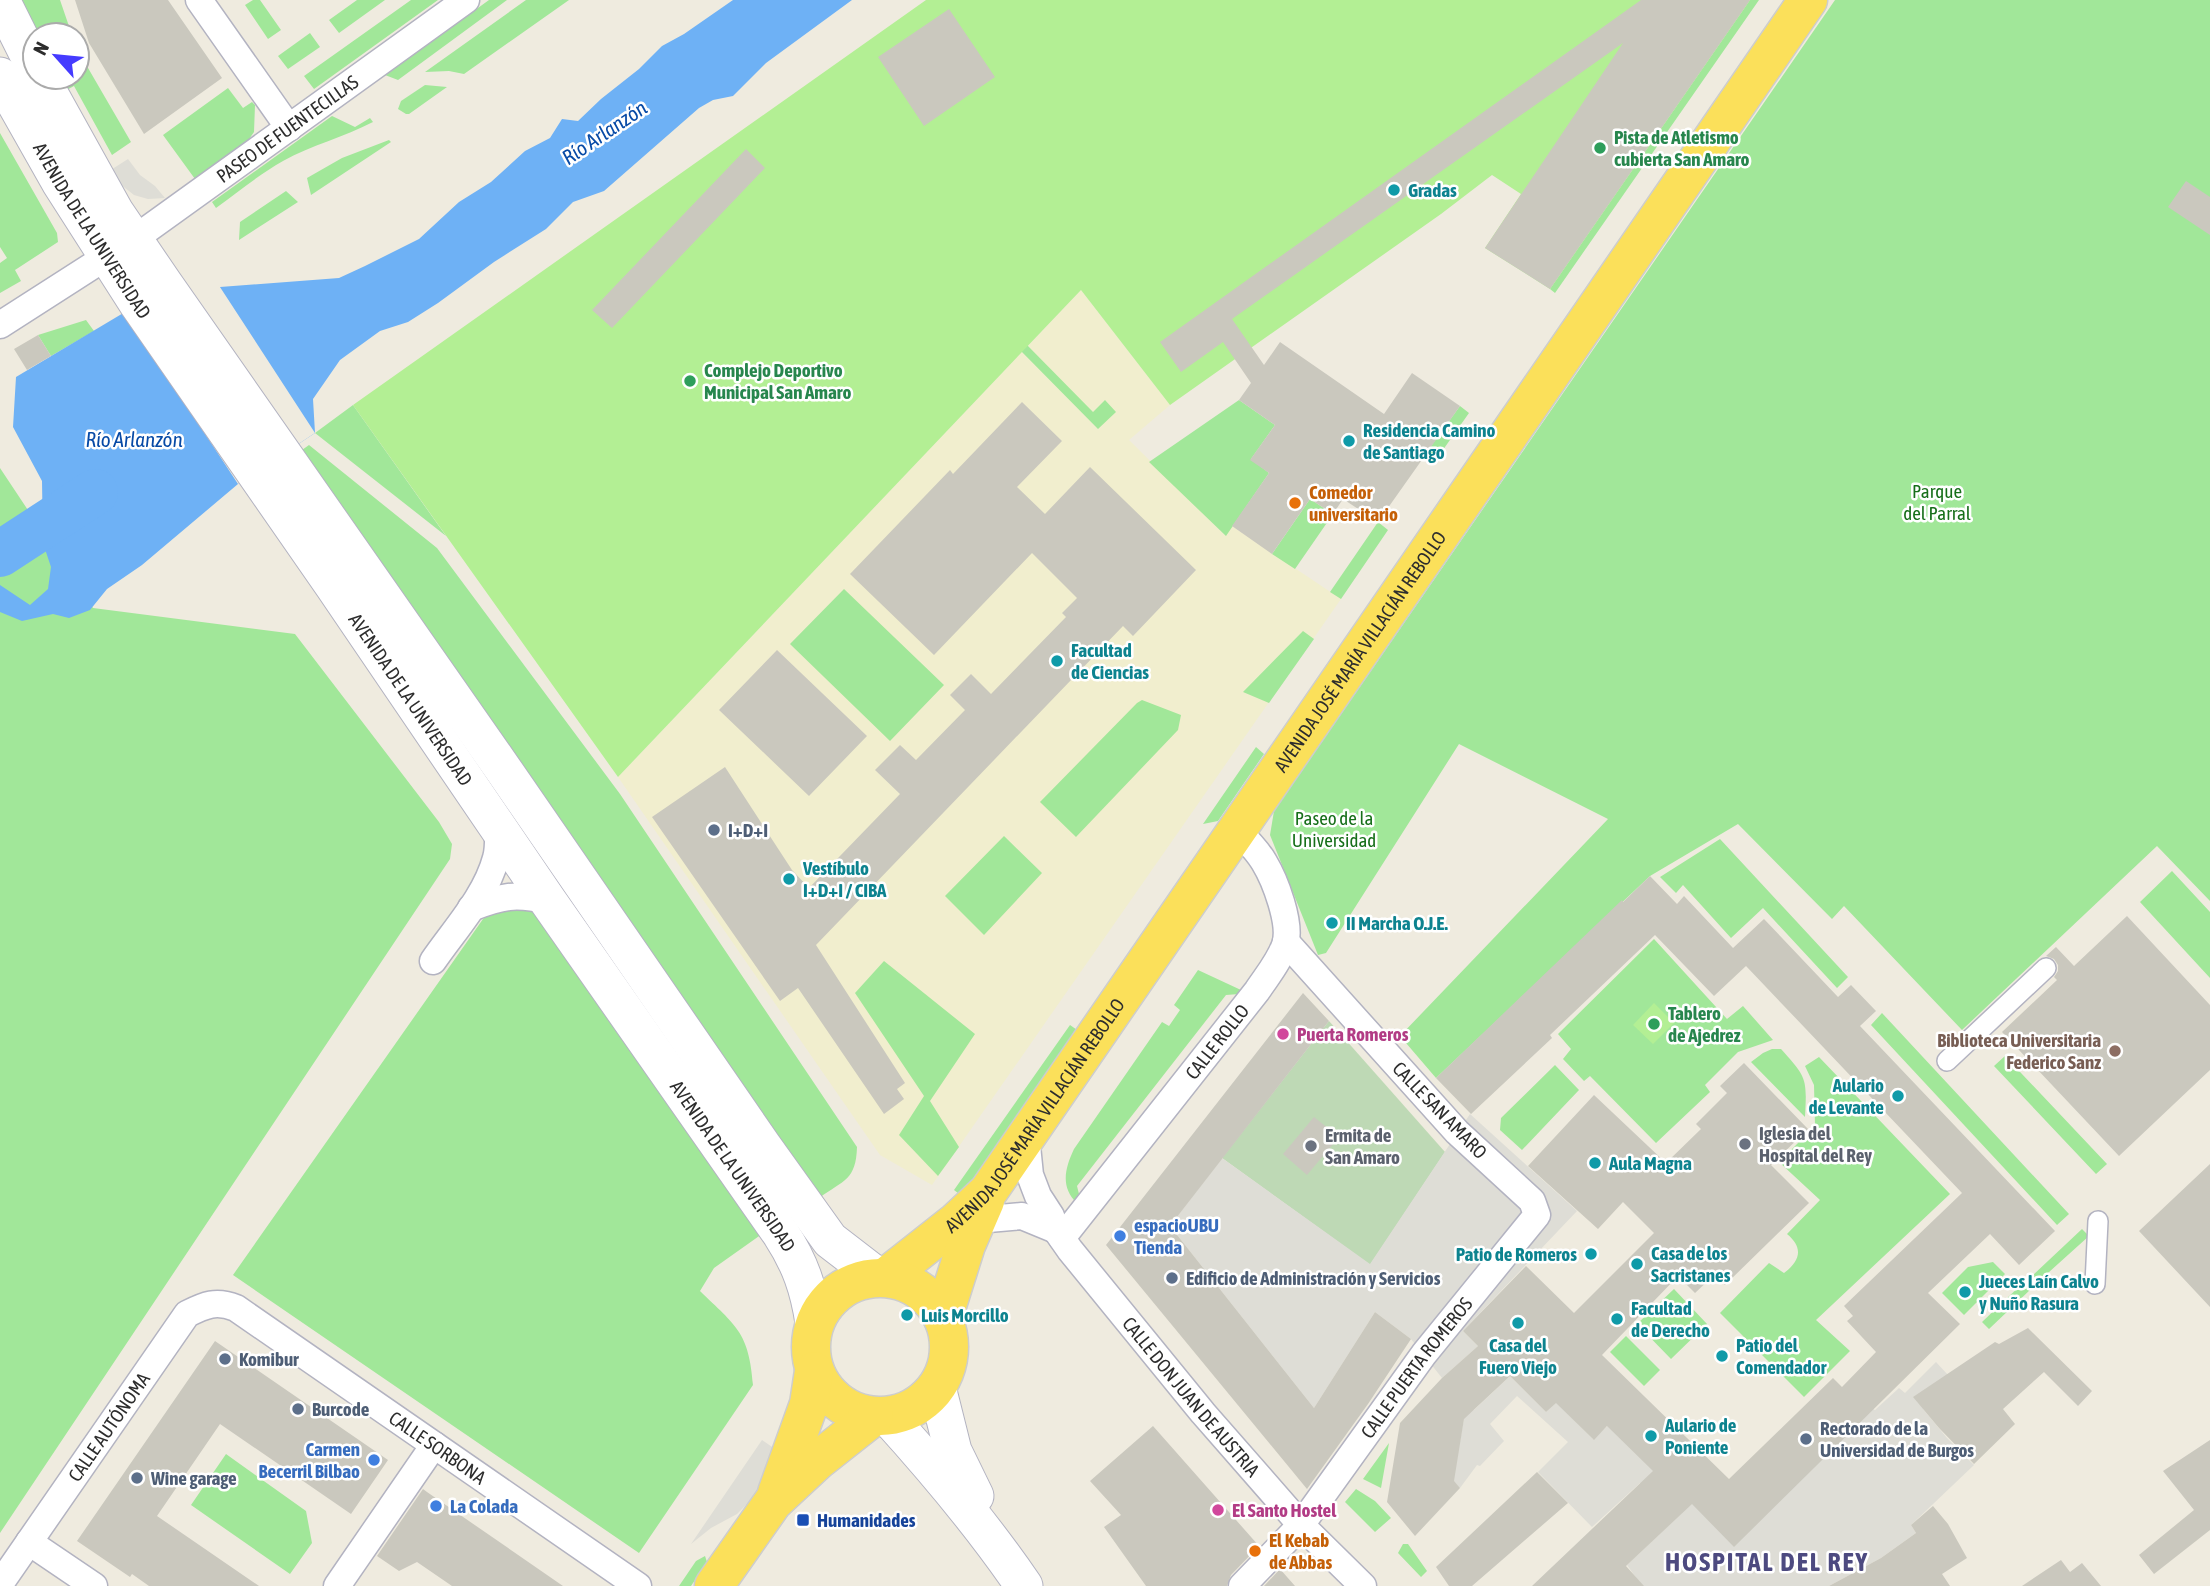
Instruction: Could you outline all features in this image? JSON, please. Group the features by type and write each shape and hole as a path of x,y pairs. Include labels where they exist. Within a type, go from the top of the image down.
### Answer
{"highway":[{"name":"AVENIDA JOSÉ MARÍA VILLACIÁN REBOLLO","path":"943,1318 956,1275 983,1206 1026,1136 1808,0"},
{"name":"AVENIDA JOSÉ MARÍA VILLACIÁN REBOLLO","path":"882,1277 957,1221 983,1206"},
{"path":"714,1586 773,1502 817,1461 880,1416 911,1408 937,1387 946,1368 949,1348 943,1318 934,1302 920,1290 908,1283 882,1277 858,1281 839,1290 827,1301 814,1323 810,1350 814,1371 809,1404 773,1502"},
{"path":"814,1371 826,1391 842,1405 856,1412 880,1416"}],"main road":[{"path":"1,0 21,40"},
{"name":"AVENIDA DE LA UNIVERSIDAD","path":"0,76 54,171 121,248 270,463 830,1240 882,1277"},
{"name":"AVENIDA DE LA UNIVERSIDAD","path":"48,91 116,212 121,248"},
{"name":"AVENIDA DE LA UNIVERSIDAD","path":"270,463 548,901 790,1248 806,1282 814,1323"},
{"path":"937,1387 953,1451 996,1545"},
{"path":"880,1416 933,1466 996,1545 1024,1586"}],"street":[{"path":"199,0 289,128"},
{"name":"PASEO DE FUENTECILLAS","path":"0,325 121,248 466,0"},
{"path":"433,961 471,908 491,873 496,858 498,825"},
{"path":"1236,829 1263,859 1274,882 1285,922 1286,942"},
{"path":"471,908 510,895 548,901"},
{"name":"CALLE SAN AMARO","path":"1286,942 1457,1132 1532,1201 1537,1215"},
{"name":"CALLE ROLLO","path":"1059,1234 1257,991 1273,969 1286,942"},
{"path":"1947,1061 2046,968"},
{"name":"CALLE DON JUAN DE AUSTRIA","path":"1026,1136 1030,1175 1059,1234 1203,1413 1301,1525 1363,1586"},
{"name":"CALLE DON JUAN DE AUSTRIA","path":"983,1206 1022,1216 1059,1234"},
{"name":"CALLE PUERTA ROMEROS","path":"1242,1586 1301,1525 1424,1354 1537,1215"},
{"path":"2095,1284 2098,1221"},
{"name":"CALLE AUTÓNOMA","path":"0,1584 187,1314 207,1304 223,1303 236,1308"},
{"name":"CALLE SORBONA","path":"236,1308 638,1586"},
{"path":"337,1586 434,1444"},
{"path":"29,1542 94,1586"}],"shaded area":[{"path":"128,159 140,175 165,198 148,199 134,195 106,173"},
{"path":"1081,290 1170,405 1129,440 1225,535 1232,526 1341,599 932,1185 880,1155 618,777"},
{"path":"1470,1114 1577,1211 1463,1331 1478,1346 1442,1378 1411,1339 1375,1312 1314,1408 1170,1226 1222,1158 1370,1264"},
{"path":"1936,1362 1960,1388 1923,1409 1974,1465 1911,1525 1916,1533 1881,1558 1829,1586 1642,1586 1627,1565 1682,1513 1640,1483 1592,1527 1538,1472 1568,1442 1517,1396 1490,1424 1504,1441 1480,1466 1477,1465 1460,1488 1453,1481 1465,1413 1474,1410 1510,1376 1546,1412 1556,1402 1593,1439 1611,1423 1693,1504 1875,1410 1899,1388 1905,1393"},
{"path":"762,1440 781,1453 769,1476 737,1514 711,1528 691,1544"}],"green space":[{"path":"15,0 60,0 67,21 27,21"},
{"path":"253,0 260,0 281,30 268,39 245,5"},
{"path":"357,0 385,0 339,33 329,20"},
{"path":"411,0 438,0 314,89 304,76"},
{"path":"489,0 507,0 398,80 385,75"},
{"path":"526,0 569,0 464,74 449,71 425,72"},
{"name":"Complejo Deportivo Municipal San Amaro","path":"926,0 1750,0 1550,289 1485,248 1521,194 1492,175 1170,405 1081,290 618,777 353,405"},
{"path":"1750,0 1759,0 1555,293 1550,289"},
{"name":"Parque del Parral","path":"1835,0 2210,0 2210,901 2157,846 1962,1030 1844,906 1832,919 1738,824 1650,876 1436,1078 1400,1036 1608,819 1459,744 1326,953 1318,955 1270,835 1274,811"},
{"path":"310,33 320,47 288,69 278,56"},
{"path":"91,73 131,142 112,155 77,91 91,91"},
{"path":"425,85 447,87 409,114 398,109 401,101"},
{"path":"228,88 243,108 252,102 255,105 254,132 247,142 195,179 163,135"},
{"path":"332,116 355,127 370,118 373,122 283,161 216,208 212,202"},
{"path":"0,133 57,233 58,242 15,270 21,281 0,293 0,263 7,258 0,247"},
{"path":"389,140 391,142 311,195 307,178 342,158"},
{"path":"286,191 298,202 239,240 240,222"},
{"path":"86,320 94,331 51,356 38,335"},
{"path":"1027,345 1093,412 1105,400 1116,412 1098,429 1021,351"},
{"path":"1239,400 1275,425 1251,459 1269,473 1226,536 1149,462"},
{"path":"353,405 446,536 315,433"},
{"path":"1460,406 1469,413 1433,464 1423,457"},
{"path":"309,445 437,548 620,794 857,1147 854,1166 842,1183 819,1198 302,450"},
{"path":"0,468 93,608 295,634 439,822 452,844 450,859 0,1533"},
{"path":"1310,499 1333,514 1295,569 1272,554"},
{"path":"1378,522 1388,530 1341,599 1330,592"},
{"path":"844,589 944,685 890,741 790,644"},
{"path":"1303,631 1314,639 1269,703 1243,692"},
{"path":"1142,700 1181,715 1178,730 1076,837 1040,802"},
{"path":"1256,747 1264,754 1218,821 1203,824"},
{"path":"1004,836 1042,873 984,935 945,896"},
{"path":"1720,839 1848,977 1837,988 1763,908 1731,938 1683,885 1676,893 1660,877"},
{"path":"2172,871 2210,912 2210,978 2140,902"},
{"path":"498,908 525,908 543,918 762,1234 714,1268 700,1291 732,1322 744,1341 753,1385 639,1553 233,1275 483,919"},
{"path":"1654,939 1727,1019 1743,1006 1773,1040 1738,1052 1705,1085 1710,1092 1656,1143 1590,1076 1584,1081 1563,1059 1571,1049 1558,1034"},
{"path":"884,961 975,1034 930,1101 959,1147 938,1176 899,1135 924,1096 855,993"},
{"path":"1198,970 1241,990 1239,994 1226,995 1077,1186 1080,1198 1077,1203 1066,1184 1068,1163 1074,1149 1162,1022 1169,1026 1180,1010 1174,1005"},
{"name":"Tablero de Ajedrez","path":"1654,1003 1674,1023 1653,1044 1633,1025"},
{"path":"1882,1013 2069,1214 2057,1225 1871,1025"},
{"path":"1329,1021 1445,1152 1370,1265 1222,1158"},
{"path":"1070,1025 1080,1032 963,1197 954,1190"},
{"path":"1772,1049 1781,1049 1804,1079 1805,1117 1751,1062"},
{"path":"2005,1056 2107,1164 2096,1174 1994,1066"},
{"path":"1819,1057 1950,1194 1816,1320 1850,1351 1804,1397 1720,1313 1769,1263 1784,1273 1794,1264 1798,1249 1787,1234 1820,1200 1779,1162 1815,1126 1814,1085 1805,1066"},
{"path":"1555,1065 1579,1090 1522,1150 1500,1130 1501,1118"},
{"path":"2082,1229 2089,1236 2038,1282 2032,1276"},
{"path":"1993,1262 2005,1274 1964,1315 1942,1293 1968,1267"},
{"path":"2024,1282 2031,1289 1989,1329 1982,1322"},
{"path":"1674,1289 1707,1324 1671,1359 1637,1324"},
{"path":"1626,1336 1660,1370 1644,1386 1610,1352"},
{"path":"1389,1443 1381,1488 1363,1479"},
{"path":"226,1454 306,1511 312,1543 290,1574 191,1505"},
{"path":"1356,1489 1375,1501 1391,1518 1375,1532 1345,1502"},
{"path":"1403,1544 1408,1544 1427,1571 1421,1577 1398,1553"},
{"path":"705,1556 707,1562 691,1586 679,1586 696,1561"}],"water":[{"name":"Río Arlanzón","path":"733,0 852,0 766,63 733,96 713,100 699,108 604,191 573,202 546,229 494,262 438,303 408,322 380,331 340,360 313,399 315,433 238,484 142,565 107,589 90,610 69,618 53,614 22,621 0,612 0,585 30,605 48,589 51,567 43,543 42,481 13,427 16,377 125,312 178,347 220,287 339,278 419,239 459,202 491,182 525,151 550,138 562,119 578,121 662,46"}],"pier":[{"path":"218,284 315,433 238,484 125,312 177,343"}],"building":[{"path":"75,0 168,0 222,78 144,134 91,46 91,21 82,21"},
{"path":"1641,0 1750,0 1550,289 1485,248 1623,43 1232,319 1264,365 1280,342 1384,414 1412,373 1460,406 1378,522 1343,499 1333,514 1310,499 1272,554 1232,526 1269,473 1250,460 1275,425 1239,400 1251,383 1223,342 1181,372 1160,342"},
{"path":"949,9 995,77 924,126 878,57"},
{"path":"746,149 765,168 612,328 592,310"},
{"path":"2186,181 2210,197 2210,235 2168,207"},
{"path":"38,335 51,356 27,370 14,349"},
{"name":"Facultad de Ciencias","path":"1022,402 1062,441 1017,487 1045,514 1090,467 1196,570 1133,636 1123,626 816,945 905,1083 897,1089 904,1099 884,1114 798,988 780,1001 652,817 725,767 792,870 809,888 900,794 875,770 900,745 916,760 965,710 950,695 971,674 991,694 1066,617 1062,613 1077,598 1032,553 934,655 850,574 950,470 953,474"},
{"path":"777,650 867,736 809,796 719,710"},
{"path":"1650,876 1677,904 1684,896 1733,948 1764,919 1838,997 1851,985 1876,1011 1860,1026 2055,1231 2019,1265 1990,1234 1928,1293 1960,1324 1734,1547 1692,1504 1626,1566 1644,1586 1532,1586 1653,1471 1607,1426 1594,1440 1556,1403 1546,1412 1510,1376 1464,1419 1454,1481 1460,1488 1415,1536 1387,1502 1400,1423 1442,1378 1478,1346 1463,1331 1526,1266 1574,1313 1654,1233 1623,1202 1598,1229 1528,1166 1594,1095 1666,1163 1701,1129 1696,1124 1727,1093 1720,1086 1744,1063 1808,1129 1771,1165 1809,1203 1725,1285 1718,1278 1714,1281 1711,1278 1695,1293 1678,1276 1602,1355 1729,1479 1833,1378 1842,1387 1876,1352 1847,1321 1853,1316 1844,1306 1962,1193 1746,966 1714,996 1655,935 1471,1114 1436,1078"},
{"name":"Biblioteca Universitaria Federico Sanz","path":"2127,916 2210,1005 2210,1070 2119,1156 2002,1032 2057,980 2054,977 2058,965 2054,959 2046,956 2056,947 2074,966"},
{"name":"Edificio de Administración y Servicios","path":"1303,993 1329,1021 1170,1226 1314,1408 1375,1312 1411,1339 1307,1489 1106,1245"},
{"name":"Ermita de San Amaro","path":"1314,1117 1339,1137 1307,1175 1283,1154"},
{"path":"2210,1164 2210,1307 2139,1231"},
{"path":"2028,1328 2092,1391 2078,1406 2044,1372 2003,1409 2015,1424 1974,1464 1913,1397 1995,1342 1999,1344"},
{"path":"215,1341 388,1460 351,1514 220,1424 157,1516 259,1586 149,1586 132,1574 130,1577 77,1541"},
{"path":"1153,1426 1259,1546 1231,1575 1227,1586 1146,1586 1104,1527 1121,1515 1090,1481"},
{"path":"2210,1440 2210,1530 2154,1574 2139,1555 2194,1510 2163,1471"},
{"path":"1537,1472 1568,1503 1472,1586 1449,1586 1436,1567"},
{"path":"423,1489 563,1586 452,1586 417,1562 399,1571 377,1556"},
{"path":"1933,1506 1948,1524 1967,1558 1942,1574 1950,1586 1829,1586 1881,1558 1916,1533 1911,1525"},
{"path":"2061,1560 2070,1572 2082,1563 2101,1586 2022,1586"},
{"path":"1280,1569 1295,1586 1264,1586"}],"waterway":[{"name":"Río Arlanzón","path":"0,554 95,492"}],"place":[{"name":"Pista de Atletismo cubierta San Amaro","path":"1600,148"},
{"name":"Gradas","path":"1394,190"},
{"name":"Complejo Deportivo Municipal San Amaro","path":"690,381"},
{"name":"Residencia Camino de Santiago","path":"1349,441"},
{"name":"Comedor universitario","path":"1295,503"},
{"name":"Facultad de Ciencias","path":"1057,661"},
{"name":"I+D+I","path":"714,830"},
{"name":"Vestíbulo I+D+I / CIBA","path":"789,879"},
{"name":"II Marcha O.J.E.","path":"1332,923"},
{"name":"Tablero de Ajedrez","path":"1654,1024"},
{"name":"Puerta Romeros","path":"1283,1034"},
{"name":"Biblioteca Universitaria Federico Sanz","path":"2115,1051"},
{"name":"Aulario de Levante","path":"1898,1096"},
{"name":"Iglesia del Hospital del Rey","path":"1745,1144"},
{"name":"Ermita de San Amaro","path":"1311,1146"},
{"name":"Aula Magna","path":"1595,1163"},
{"name":"espacioUBU Tienda","path":"1120,1236"},
{"name":"Patio de Romeros","path":"1591,1254"},
{"name":"Casa de los Sacristanes","path":"1637,1264"},
{"name":"Edificio de Administración y Servicios","path":"1172,1278"},
{"name":"Jueces Laín Calvo y Nuño Rasura","path":"1965,1292"},
{"name":"Luis Morcillo","path":"907,1315"},
{"name":"Facultad de Derecho","path":"1617,1319"},
{"name":"Casa del Fuero Viejo","path":"1518,1323"},
{"name":"Patio del Comendador","path":"1722,1356"},
{"name":"Komibur","path":"225,1359"},
{"name":"Burcode","path":"298,1409"},
{"name":"Aulario de Poniente","path":"1651,1436"},
{"name":"Rectorado de la Universidad de Burgos","path":"1806,1439"},
{"name":"Carmen Becerril Bilbao","path":"374,1460"},
{"name":"Wine garage","path":"137,1478"},
{"name":"La Colada","path":"436,1506"},
{"name":"El Santo Hostel","path":"1218,1510"},
{"name":"Humanidades","path":"803,1520"},
{"name":"El Kebab de Abbas","path":"1255,1551"}],"district":[{"name":"HOSPITAL DEL REY","path":"1767,1562"}],"park label":[{"name":"Paseo de la Universidad","path":"1334,829"}]}
